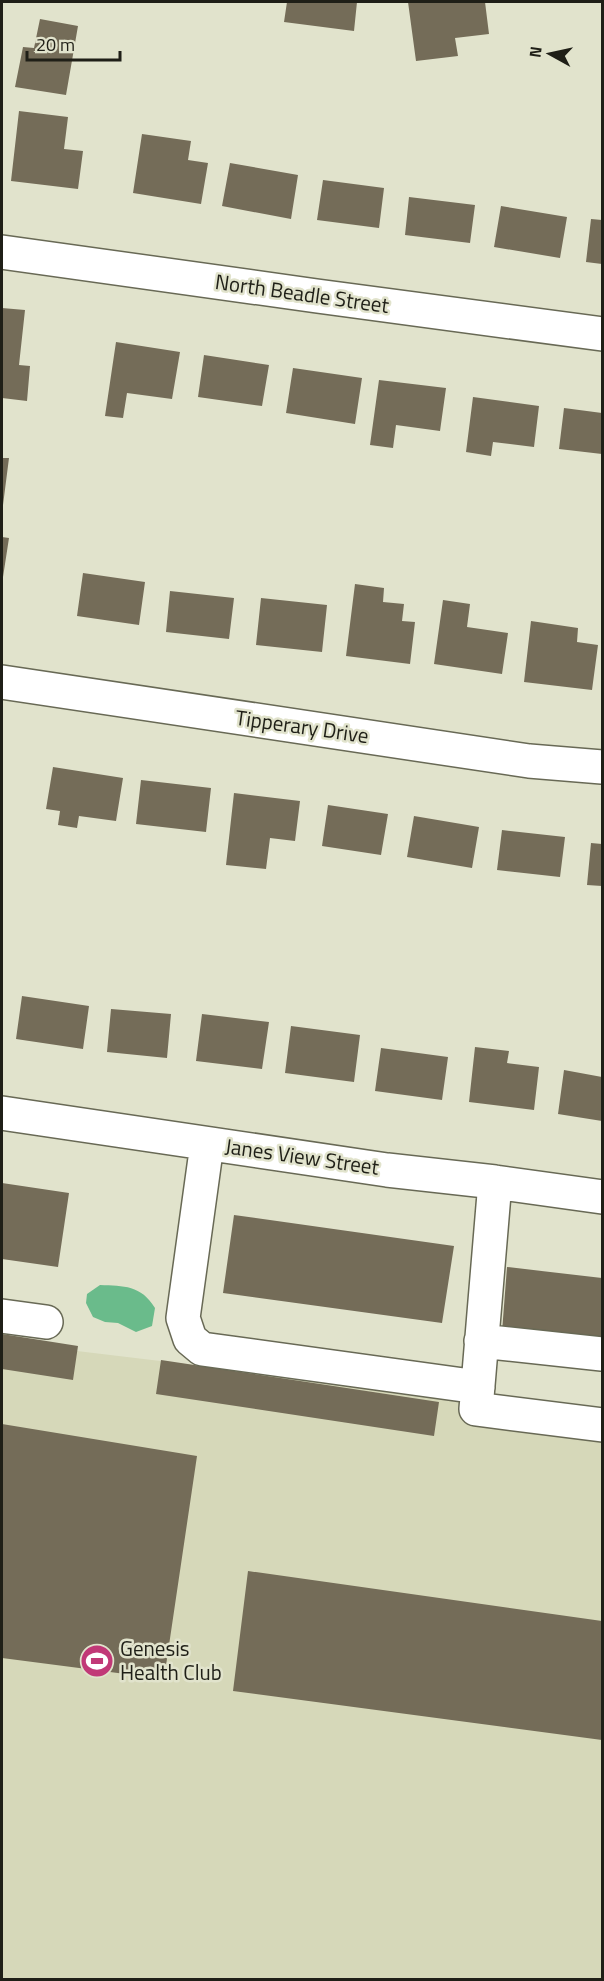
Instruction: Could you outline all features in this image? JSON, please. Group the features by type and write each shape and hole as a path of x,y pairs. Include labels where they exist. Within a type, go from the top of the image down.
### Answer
{"street":[{"name":"North Beadle Street","path":"2,252 603,334"},
{"name":"Tipperary Drive","path":"2,682 529,761 603,767"},
{"name":"Janes View Street","path":"2,1113 387,1170 603,1197"},
{"path":"207,1144 183,1318 190,1339 202,1349 478,1387"},
{"path":"495,1182 476,1408 603,1425"},
{"path":"2,1316 46,1322"},
{"path":"482,1341 603,1354"}],"shaded area":[{"path":"100,1285 131,1288 144,1295 155,1308 152,1326 136,1332 118,1323 105,1322 93,1317 86,1303 87,1294"},
{"path":"2,1342 602,1414 602,1979 2,1980"}],"building":[{"path":"287,2 357,2 354,31 284,22"},
{"path":"408,2 485,2 489,34 455,38 458,56 416,61"},
{"path":"40,19 78,26 66,95 15,87 23,47 34,48"},
{"path":"19,111 68,117 64,149 83,151 78,189 11,181"},
{"path":"142,134 191,141 188,160 208,163 201,204 133,193"},
{"path":"230,163 298,175 291,219 222,206"},
{"path":"323,180 384,188 379,228 317,220"},
{"path":"409,197 475,205 470,243 405,235"},
{"path":"501,206 567,217 560,258 494,247"},
{"path":"591,219 602,220 602,264 586,262"},
{"path":"2,308 25,310 19,365 30,366 27,401 2,398"},
{"path":"116,342 180,352 172,399 127,393 123,418 105,416"},
{"path":"204,355 269,365 262,406 198,397"},
{"path":"293,368 362,378 355,424 286,413"},
{"path":"379,380 446,388 440,431 396,425 393,448 370,445"},
{"path":"473,397 539,406 534,447 493,442 491,456 466,452"},
{"path":"564,408 602,413 602,454 559,449"},
{"path":"2,458 9,458 3,505 2,505"},
{"path":"2,537 9,538 3,577 2,577"},
{"path":"83,573 145,582 139,625 77,616"},
{"path":"355,584 384,588 383,602 404,604 402,621 415,622 410,664 346,656"},
{"path":"170,591 234,598 229,639 166,632"},
{"path":"261,598 327,605 322,652 256,645"},
{"path":"443,600 470,604 467,627 508,633 502,674 434,664"},
{"path":"531,621 578,628 577,642 598,645 592,690 524,682"},
{"path":"53,767 123,778 116,821 79,816 77,828 58,825 60,811 46,809"},
{"path":"141,780 211,788 206,832 136,824"},
{"path":"234,793 300,801 295,841 270,838 266,869 226,865"},
{"path":"328,805 388,814 381,855 322,846"},
{"path":"414,816 479,827 472,868 407,857"},
{"path":"502,830 565,837 560,877 497,870"},
{"path":"591,843 602,844 602,886 587,885"},
{"path":"22,996 89,1006 83,1049 16,1039"},
{"path":"111,1009 171,1014 167,1058 107,1052"},
{"path":"202,1014 269,1022 262,1069 196,1061"},
{"path":"291,1026 360,1035 354,1082 285,1073"},
{"path":"475,1047 509,1051 507,1063 539,1067 534,1110 469,1102"},
{"path":"381,1048 448,1057 442,1100 375,1091"},
{"path":"564,1070 602,1077 602,1121 558,1114"},
{"path":"2,1183 69,1193 58,1267 2,1259"},
{"path":"234,1215 454,1246 442,1323 223,1293"},
{"path":"507,1267 602,1278 602,1343 502,1332"},
{"path":"2,1334 78,1346 73,1380 2,1369"},
{"path":"161,1360 439,1402 434,1436 156,1394"},
{"path":"2,1424 197,1456 164,1679 2,1658"},
{"path":"248,1571 602,1621 602,1740 233,1691"}],"place":[{"name":"Genesis Health Club","path":"97,1661"}]}
